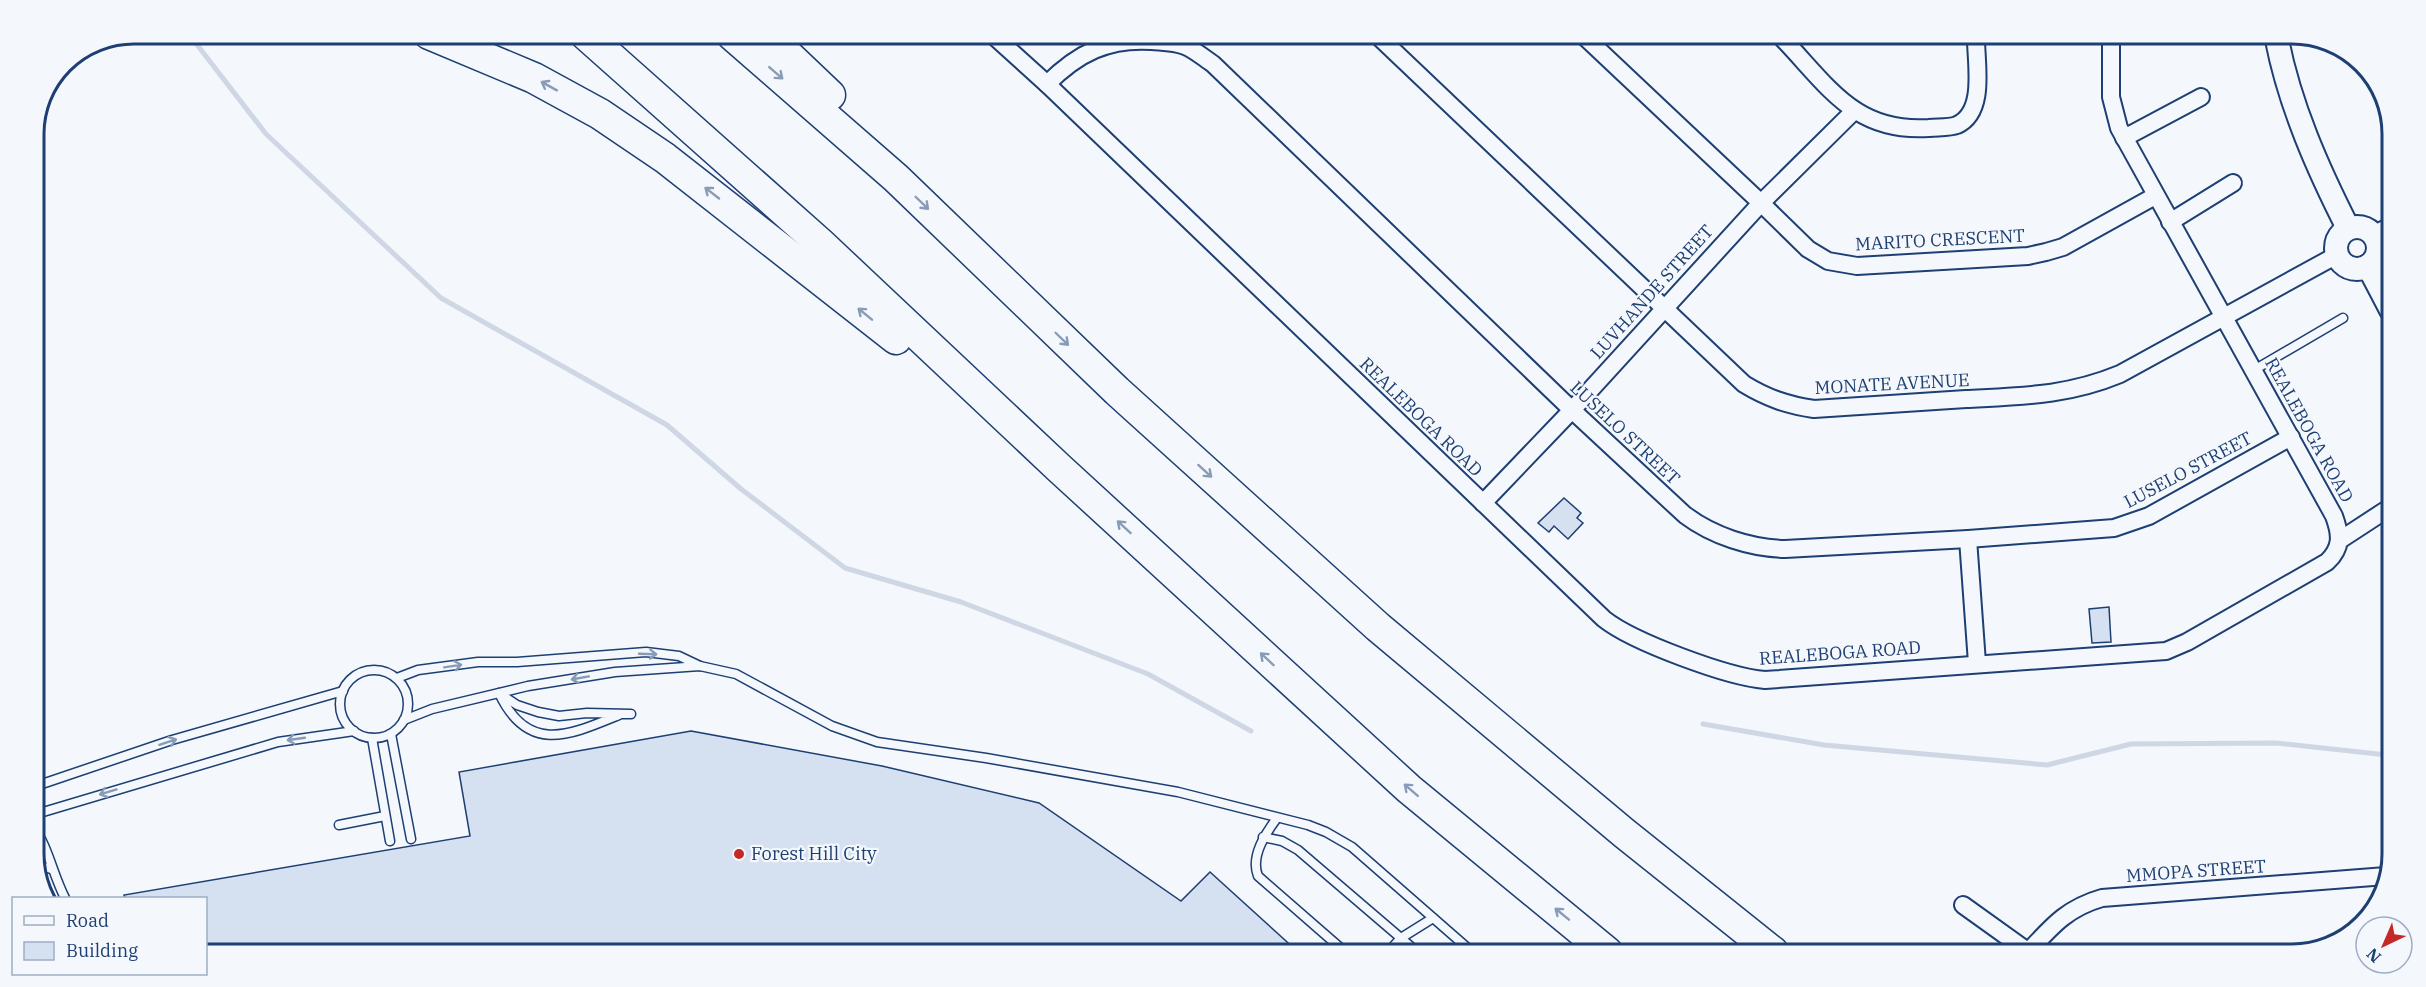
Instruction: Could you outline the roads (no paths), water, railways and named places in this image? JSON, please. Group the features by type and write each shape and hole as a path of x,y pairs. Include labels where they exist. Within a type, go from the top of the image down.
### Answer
{"highway":[{"path":"453,44 534,78 600,114 665,158 1059,468"},
{"path":"597,44 820,243 1059,468 1409,789 1597,944"},
{"path":"742,44 896,178 1117,391 1378,627 1624,833 1763,944"},
{"path":"776,44 857,123 896,178"}],"street":[{"name":"REALEBOGA ROAD","path":"1003,44 1612,625 1638,639 1740,676 1765,680 1977,663 2154,653 2174,648 2327,562 2338,549 2340,532 2334,516 2124,138 2114,114 2111,97 2111,44"},
{"name":"LUSELO STREET","path":"1047,84 1077,57 1110,44"},
{"name":"LUSELO STREET","path":"1179,44 1198,53 1213,64 1572,410 1685,515 1696,523 1740,542 1768,549 1785,549 2114,528 2149,516 2291,437"},
{"name":"MONATE AVENUE","path":"1386,44 1744,384 1774,400 1814,409 2069,391 2120,374 2337,255"},
{"name":"MARITO CRESCENT","path":"1592,44 1808,249 1828,261 1857,266 2046,252 2063,247 2155,196"},
{"path":"1787,44 1854,111 1882,124 1899,128 1955,126 1963,121 1976,100 1976,44"},
{"path":"2278,44 2290,91 2307,139 2348,228"},
{"path":"2124,138 2202,97"},
{"name":"LUVHANDE STREET","path":"1483,503 1572,410 1761,202 1854,111"},
{"path":"2170,222 2233,183"},
{"path":"2382,230 2356,226 2348,228 2337,240 2337,255 2350,268 2368,266 2375,258 2382,234"},
{"path":"2368,266 2382,293"},
{"path":"2340,540 2382,513"},
{"path":"1968,539 1977,663"},
{"name":"MMOPA STREET","path":"2037,944 2068,912 2084,903 2102,898 2379,877"},
{"path":"1963,905 2018,944"}],"lane":[{"path":"2254,370 2343,318"},
{"path":"397,678 418,670 478,662 517,662 646,652 679,656 700,666 736,674 814,716 877,742 986,758 1178,792 1308,825 1341,839 1462,944"},
{"path":"404,720 432,709 528,686 615,672 700,666"},
{"path":"44,812 278,742 354,731 372,738 391,734 404,720 407,713 406,690 397,678 380,670 362,672 347,683 340,708 343,717 354,731"},
{"path":"44,782 172,740 343,691"},
{"path":"500,693 505,705 528,730 547,735 587,728 619,715"},
{"path":"500,693 517,705 559,716 587,713 631,714"},
{"path":"391,734 411,839"},
{"path":"837,736 856,735"},
{"path":"372,738 390,841"},
{"path":"339,825 385,816"},
{"path":"1277,818 1263,837 1256,860 1258,876 1336,944"},
{"path":"1263,837 1282,841 1298,850 1408,944"},
{"path":"44,847 51,869 65,897"},
{"path":"45,867 51,869"},
{"path":"1395,944 1433,918"}],"waterway":[{"path":"196,44 266,134 441,298 667,425 741,489 845,568 961,602 1148,674 1251,731"},
{"path":"1703,724 1824,745 2047,765 2131,744 2276,743 2382,754"}],"place":[{"name":"Forest Hill City","path":"739,854"}]}
